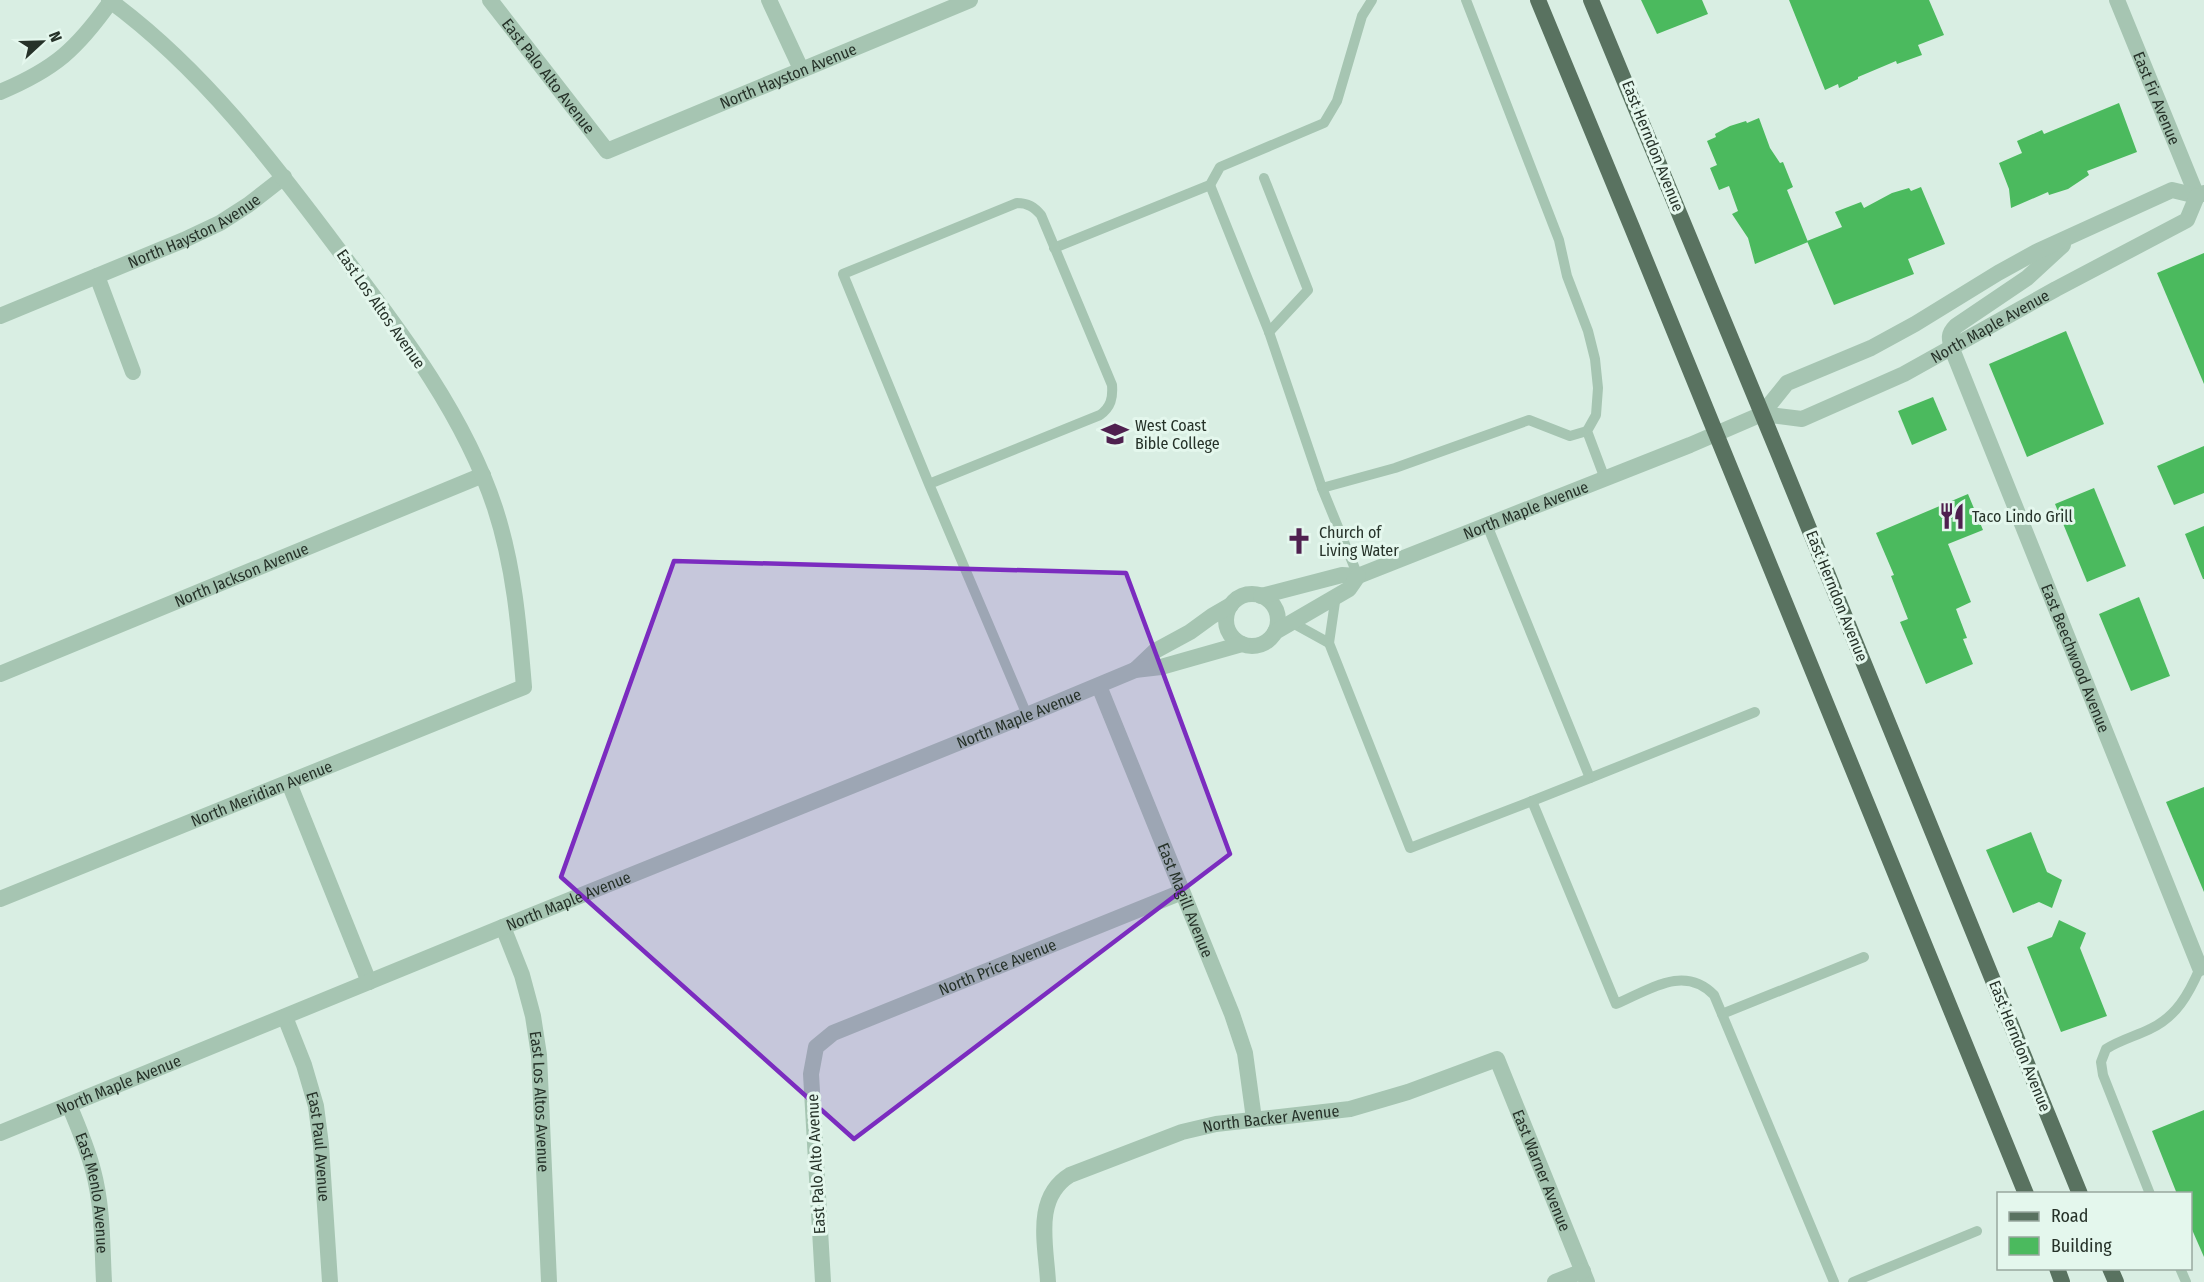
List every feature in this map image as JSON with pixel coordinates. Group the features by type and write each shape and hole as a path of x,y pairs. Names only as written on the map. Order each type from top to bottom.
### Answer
{"main road":[{"path":"1538,0 1718,433 2025,1192"},
{"name":"East Herndon Avenue","path":"1591,0 2079,1192"}],"street":[{"name":"East Palo Alto Avenue","path":"490,0 607,151"},
{"path":"769,0 785,30 801,69"},
{"name":"North Hayston Avenue","path":"607,151 970,0"},
{"name":"East Fir Avenue","path":"2117,0 2201,194"},
{"path":"0,92 51,67 70,52 93,27 110,1"},
{"name":"East Los Altos Avenue","path":"110,1 138,21 211,92 284,177 398,328 458,424 483,475 495,508 512,572 518,606 524,687"},
{"name":"North Hayston Avenue","path":"0,316 220,223 284,177"},
{"name":"North Maple Avenue","path":"1135,670 1155,651 1190,632 1245,595 1261,596 1342,575 1358,576 1718,433 1762,414 1787,384 1871,348 1998,273 2078,232 2172,190 2201,194 2187,220 2056,289 1904,374 1802,419 1762,414"},
{"path":"1952,349 1948,337 1950,331 2027,278 2078,232"},
{"path":"97,276 133,372"},
{"name":"East Beechwood Avenue","path":"1952,349 2202,967"},
{"name":"North Jackson Avenue","path":"0,674 483,475"},
{"name":"North Maple Avenue","path":"0,1133 1135,670 1161,667 1242,644 1250,646 1264,643 1275,632 1349,589 1358,576"},
{"path":"1261,596 1274,607 1278,624 1275,632"},
{"path":"1231,605 1227,612 1227,627 1235,640 1242,644"},
{"name":"East Magill Avenue","path":"1099,686 1239,1035 1246,1061 1254,1119"},
{"name":"North Meridian Avenue","path":"0,899 524,687"},
{"path":"289,783 369,982"},
{"name":"North Price Avenue","path":"816,1047 833,1033 1182,892"},
{"name":"East Los Altos Avenue","path":"503,927 522,975 533,1016 539,1055 549,1282"},
{"name":"East Paul Avenue","path":"285,1017 304,1065 315,1106 321,1145 330,1282"},
{"name":"East Palo Alto Avenue","path":"816,1047 811,1074 823,1282"},
{"name":"North Backer Avenue","path":"1048,1282 1044,1216 1046,1203 1059,1181 1070,1174 1182,1132 1216,1124 1350,1109 1408,1092 1497,1059"},
{"name":"East Warner Avenue","path":"1497,1059 1585,1277"},
{"name":"East Menlo Avenue","path":"69,1105 86,1146 94,1173 100,1210 104,1282"},
{"path":"1555,1282 1585,1277"}],"lane":[{"path":"1054,248 1210,185 1220,166 1324,123 1337,101 1362,16 1372,0"},
{"path":"1323,488 1395,468 1529,420 1570,436 1587,431 1596,415 1598,388 1595,359 1588,331 1567,276 1559,240 1466,0"},
{"path":"1264,178 1308,290 1269,332"},
{"path":"1210,185 1269,332 1323,488 1358,576"},
{"path":"929,484 1100,415 1108,409 1112,396 1112,385 1041,215 1035,207 1025,203 1017,203 843,274 929,484 1027,716"},
{"path":"1587,431 1605,478"},
{"path":"1487,525 1590,778"},
{"path":"1336,595 1329,643 1410,849 1755,712"},
{"path":"1291,622 1329,643"},
{"path":"1532,801 1616,1004 1674,980 1690,980 1705,986 1714,995 1834,1282"},
{"path":"1722,1014 1864,957"},
{"path":"2149,1192 2103,1076 2101,1062 2106,1049 2152,1029 2176,1009 2189,993 2202,967"},
{"path":"1853,1282 1977,1231"}],"highlighted area":[{"path":"674,561 1126,573 1230,854 854,1139 561,877"}],"building":[{"path":"1641,0 1702,0 1708,14 1657,34"},
{"path":"1789,0 1929,0 1944,35 1918,45 1922,55 1897,64 1896,61 1858,77 1839,88 1838,84 1825,90"},
{"path":"2119,103 2137,152 2087,171 2089,175 2068,189 2049,195 2048,192 2011,208 2009,189 1999,163 2022,153 2017,141 2042,130 2044,134"},
{"path":"1759,118 1770,148 1780,163 1783,162 1793,187 1787,190 1808,242 1755,264 1748,238 1732,214 1738,211 1729,186 1719,190 1710,168 1717,165 1707,141 1730,126"},
{"path":"1921,187 1945,244 1908,259 1914,274 1834,305 1807,241 1842,227 1835,212 1861,202 1864,208 1892,193 1909,188 1911,191"},
{"path":"2204,253 2204,384 2157,273"},
{"path":"2066,331 2104,424 2027,457 1989,364"},
{"path":"1933,397 1947,430 1912,445 1898,411"},
{"path":"2204,446 2204,493 2174,505 2157,466"},
{"path":"2094,488 2126,566 2087,582 2055,504"},
{"path":"1968,494 1983,530 1948,544 1971,602 1956,609 1967,638 1963,639 1973,664 1926,684 1900,622 1908,619 1891,576 1894,575 1876,533"},
{"path":"2204,526 2204,579 2203,579 2185,534"},
{"path":"2139,597 2170,676 2131,691 2099,614"},
{"path":"2204,787 2204,892 2166,802"},
{"path":"2031,832 2047,872 2062,880 2052,908 2039,902 2013,913 1986,850"},
{"path":"2059,920 2086,933 2080,948 2107,1016 2061,1032 2027,947 2052,937"},
{"path":"2204,1110 2204,1257 2192,1230 2192,1192 2176,1192 2152,1131"}],"place":[{"name":"West Coast Bible College","path":"1115,434"},
{"name":"Taco Lindo Grill","path":"1952,516"},
{"name":"Church of Living Water","path":"1299,541"}]}
